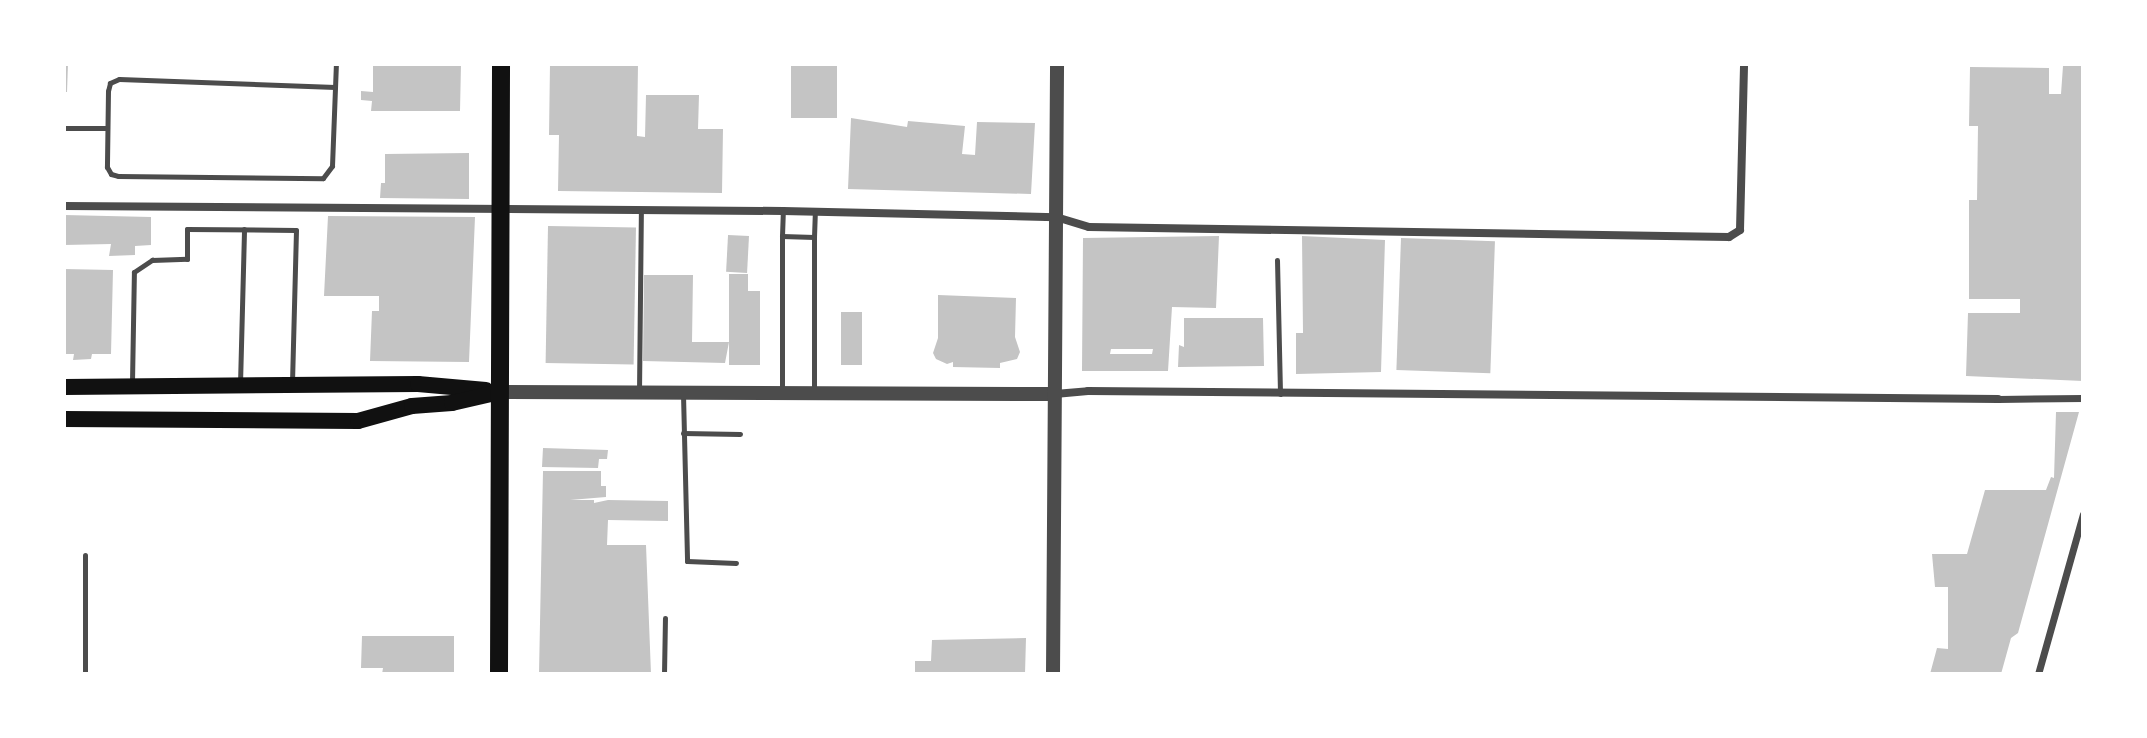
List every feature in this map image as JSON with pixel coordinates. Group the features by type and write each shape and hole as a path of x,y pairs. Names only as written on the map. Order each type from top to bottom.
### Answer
{"highway":[{"path":"499,674 501,64"}],"main road":[{"path":"64,387 418,384 500,392"},
{"path":"64,419 358,421 412,406 452,403 500,392"}],"street":[{"path":"1053,674 1057,64"},
{"path":"64,206 783,211 1056,217 1089,227 1729,237 1740,230 1744,64"},
{"path":"500,392 814,395 1055,394 1088,391 1280,395 2083,398"},
{"path":"2038,674 2083,514"}],"lane":[{"path":"335,87 119,79 110,83 107,167 111,174 118,176 323,178 332,166 336,64"},
{"path":"64,128 107,128"},
{"path":"639,393 641,209"},
{"path":"782,395 783,211"},
{"path":"814,395 815,212"},
{"path":"132,387 134,272 152,260 187,259 187,229 296,230 292,387"},
{"path":"240,387 244,229"},
{"path":"782,236 814,237"},
{"path":"1277,260 1280,395"},
{"path":"683,393 687,561 736,563"},
{"path":"683,433 740,434"},
{"path":"85,555 85,674"},
{"path":"664,674 665,618"}],"building":[{"path":"64,64 68,64 67,92 64,92"},
{"path":"373,64 461,64 460,111 371,111 372,101 361,100 361,91 373,92"},
{"path":"550,64 638,64 637,136 645,137 646,95 699,95 698,129 723,129 722,193 558,191 559,135 549,135"},
{"path":"791,64 837,64 837,118 791,118"},
{"path":"2083,65 2083,381 1966,376 1968,313 2020,313 2020,299 1969,299 1969,200 1977,200 1978,126 1969,126 1970,67 2049,68 2049,94 2061,94 2063,66"},
{"path":"851,118 907,127 908,121 965,126 962,154 975,155 977,122 1035,123 1031,194 848,189"},
{"path":"469,153 469,199 380,198 381,183 385,183 385,154"},
{"path":"64,215 151,217 151,245 135,246 135,255 109,256 111,244 64,245"},
{"path":"328,216 475,217 469,362 370,361 372,311 379,311 379,296 324,296"},
{"path":"548,226 636,228 634,365 546,363"},
{"path":"728,235 749,236 747,273 726,272"},
{"path":"1219,236 1216,308 1172,307 1168,371 1082,371 1083,238","holes":["1111,349 1153,349 1152,354 1110,354"]},
{"path":"1302,236 1385,240 1381,372 1296,374 1296,333 1303,333"},
{"path":"1401,238 1495,241 1490,373 1396,370"},
{"path":"64,269 113,270 111,354 92,354 91,359 73,360 74,354 64,354"},
{"path":"729,274 748,274 748,291 760,291 760,365 729,365"},
{"path":"644,275 693,275 692,342 729,342 725,363 643,361"},
{"path":"938,295 1016,298 1015,337 1020,352 1017,359 1000,363 1000,368 953,367 953,362 947,364 936,359 933,353 938,338"},
{"path":"841,312 862,312 862,365 841,365"},
{"path":"1184,318 1263,318 1264,366 1178,367 1179,345 1184,347"},
{"path":"2056,412 2079,412 2018,633 2011,638 2001,674 1930,674 1937,648 1948,649 1948,587 1935,587 1932,554 1967,554 1985,490 2046,490 2051,477 2054,478"},
{"path":"543,448 608,450 607,459 599,459 598,468 542,467"},
{"path":"543,471 601,471 601,486 606,486 606,497 570,500 594,500 594,503 608,500 668,501 668,521 608,520 607,545 646,545 651,674 539,674"},
{"path":"362,636 454,636 454,674 382,674 383,668 361,668"},
{"path":"1026,638 1025,674 915,674 915,661 931,661 932,640"}]}
